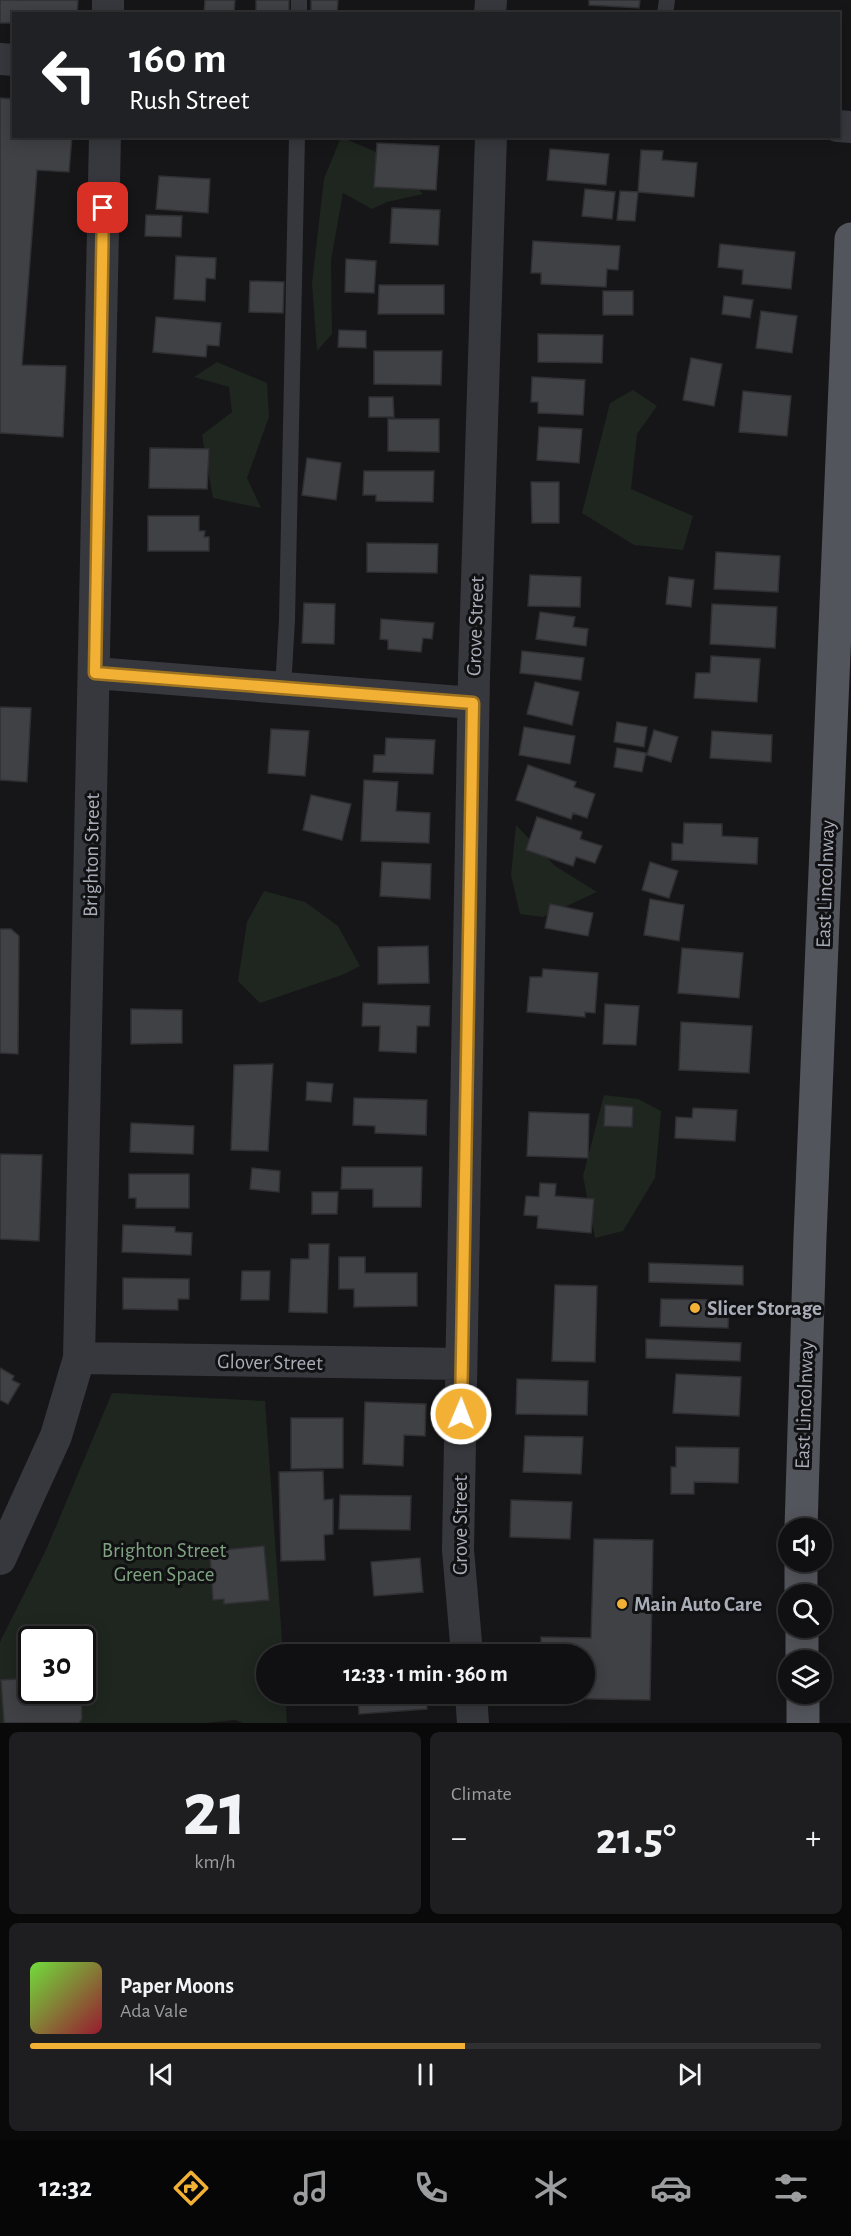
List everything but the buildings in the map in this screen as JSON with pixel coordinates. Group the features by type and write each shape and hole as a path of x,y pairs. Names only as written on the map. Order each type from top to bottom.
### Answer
{"main road":[{"name":"East Lincolnway","path":"801,1518 810,1237 843,650 851,239"},
{"path":"803,1704 803,1723"}],"street":[{"name":"Brighton Street","path":"0,1559 56,1436 79,1358 105,138"},
{"name":"Grove Street","path":"466,1644 458,1550 461,1364 473,703 491,138"},
{"path":"95,673 473,703"},
{"name":"Glover Street","path":"79,1358 461,1364"},
{"path":"472,1704 473,1723"}],"lane":[{"path":"283,688 287,620 297,138"}],"green space":[{"path":"341,138 343,138 392,159 423,194 387,202 372,209 343,193 331,260 332,334 317,351 312,283 324,179"},
{"path":"217,362 267,383 269,417 247,478 261,508 213,498 202,435 232,412 229,387 194,377"},
{"path":"633,390 657,406 637,434 631,489 693,516 683,550 634,545 582,513 610,403"},
{"path":"516,825 555,866 597,892 543,917 520,914 511,875"},
{"path":"264,891 305,902 338,926 360,966 342,975 260,1003 238,981 247,922"},
{"path":"604,1095 638,1099 661,1111 655,1178 623,1231 595,1238 583,1176"},
{"name":"Brighton Street Green Space","path":"112,1393 265,1401 282,1644 256,1644 256,1704 286,1704 287,1723 243,1723 235,1720 206,1723 0,1723 0,1642 46,1550"}],"place":[{"name":"Slicer Storage","path":"695,1308"},
{"name":"Main Auto Care","path":"622,1604"}],"route":[{"path":"103,208 95,673 473,703 461,1414"}]}
